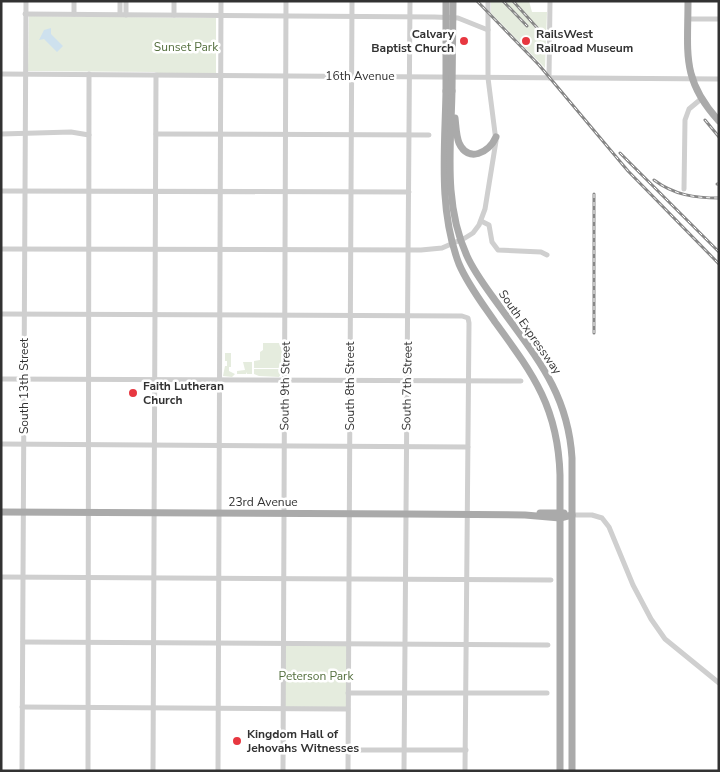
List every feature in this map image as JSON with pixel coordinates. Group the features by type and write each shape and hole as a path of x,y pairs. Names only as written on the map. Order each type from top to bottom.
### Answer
{"main road":[{"name":"South Expressway","path":"446,1 451,192 454,215 461,241 476,272 541,364 559,397 571,445 572,771"},
{"name":"South Expressway","path":"453,1 444,197 447,223 460,264 471,288 527,366 545,398 558,442 560,489 560,771"},
{"path":"688,1 688,59 691,79 701,99 719,121"},
{"path":"449,91 458,138 462,147 472,154 482,153 490,148 496,137"},
{"path":"560,489 556,504 543,515 554,522 560,537"},
{"name":"23rd Avenue","path":"1,512 572,515"}],"street":[{"name":"South 13th Street","path":"22,771 26,1"},
{"path":"74,1 74,14"},
{"path":"120,1 123,14"},
{"path":"123,14 126,1"},
{"path":"174,1 174,15"},
{"path":"218,771 221,1"},
{"name":"South 9th Street","path":"283,771 286,1"},
{"name":"South 8th Street","path":"348,771 352,1"},
{"name":"South 7th Street","path":"404,771 410,1"},
{"path":"1,249 430,250 461,241 473,233 481,221 494,158 496,137 488,78 488,1"},
{"path":"550,1 550,78"},
{"path":"26,14 458,18 488,30"},
{"path":"688,19 719,19"},
{"name":"16th Avenue","path":"1,74 719,79"},
{"path":"88,771 89,74"},
{"path":"153,771 156,75"},
{"path":"684,189 686,120 689,109 701,99"},
{"path":"1,134 71,132 89,135"},
{"path":"156,134 429,136"},
{"path":"1,191 409,192"},
{"path":"481,221 487,223 490,227 492,242 498,250 541,252 547,255"},
{"path":"1,314 408,315 462,316 468,318 465,771"},
{"path":"1,379 521,381"},
{"path":"1,444 468,447"},
{"name":"23rd Avenue","path":"572,515 592,514 602,518 609,527 634,584 661,632 666,639 719,683"},
{"path":"1,577 551,580"},
{"path":"23,642 548,646"},
{"path":"348,693 547,693"},
{"path":"22,707 348,709"},
{"path":"348,750 466,750"}],"green space":[{"path":"491,1 529,1 532,12 547,12 545,68 491,13"},
{"name":"Sunset Park","path":"29,16 216,18 216,75 160,75 156,72 28,71"},
{"path":"263,343 279,343 282,350 282,368 254,368 254,361 260,360"},
{"path":"225,353 231,353 231,367 229,367 229,371 235,374 232,377 223,376 225,366 227,366"},
{"path":"243,362 252,362 252,374 247,374 246,372 246,374 237,374 237,371 245,370"},
{"path":"254,369 282,369 279,377 259,376 254,374"},
{"name":"Peterson Park","path":"284,644 349,644 348,709 283,709"}],"water":[{"path":"51,28 51,34 63,46 57,52 44,39 39,40 44,30"}],"railway":[{"path":"477,1 539,65 628,171 719,264"},
{"path":"503,1 527,26"},
{"path":"513,1 540,31"},
{"path":"705,120 719,137"},
{"path":"620,153 719,252"},
{"path":"654,180 669,189 685,195 719,198"},
{"path":"594,194 594,333"}],"place":[{"name":"Calvary Baptist Church","path":"464,41"},
{"name":"RailsWest Railroad Museum","path":"526,41"},
{"name":"Faith Lutheran Church","path":"133,393"},
{"name":"Kingdom Hall of Jehovahs Witnesses","path":"237,741"}]}
